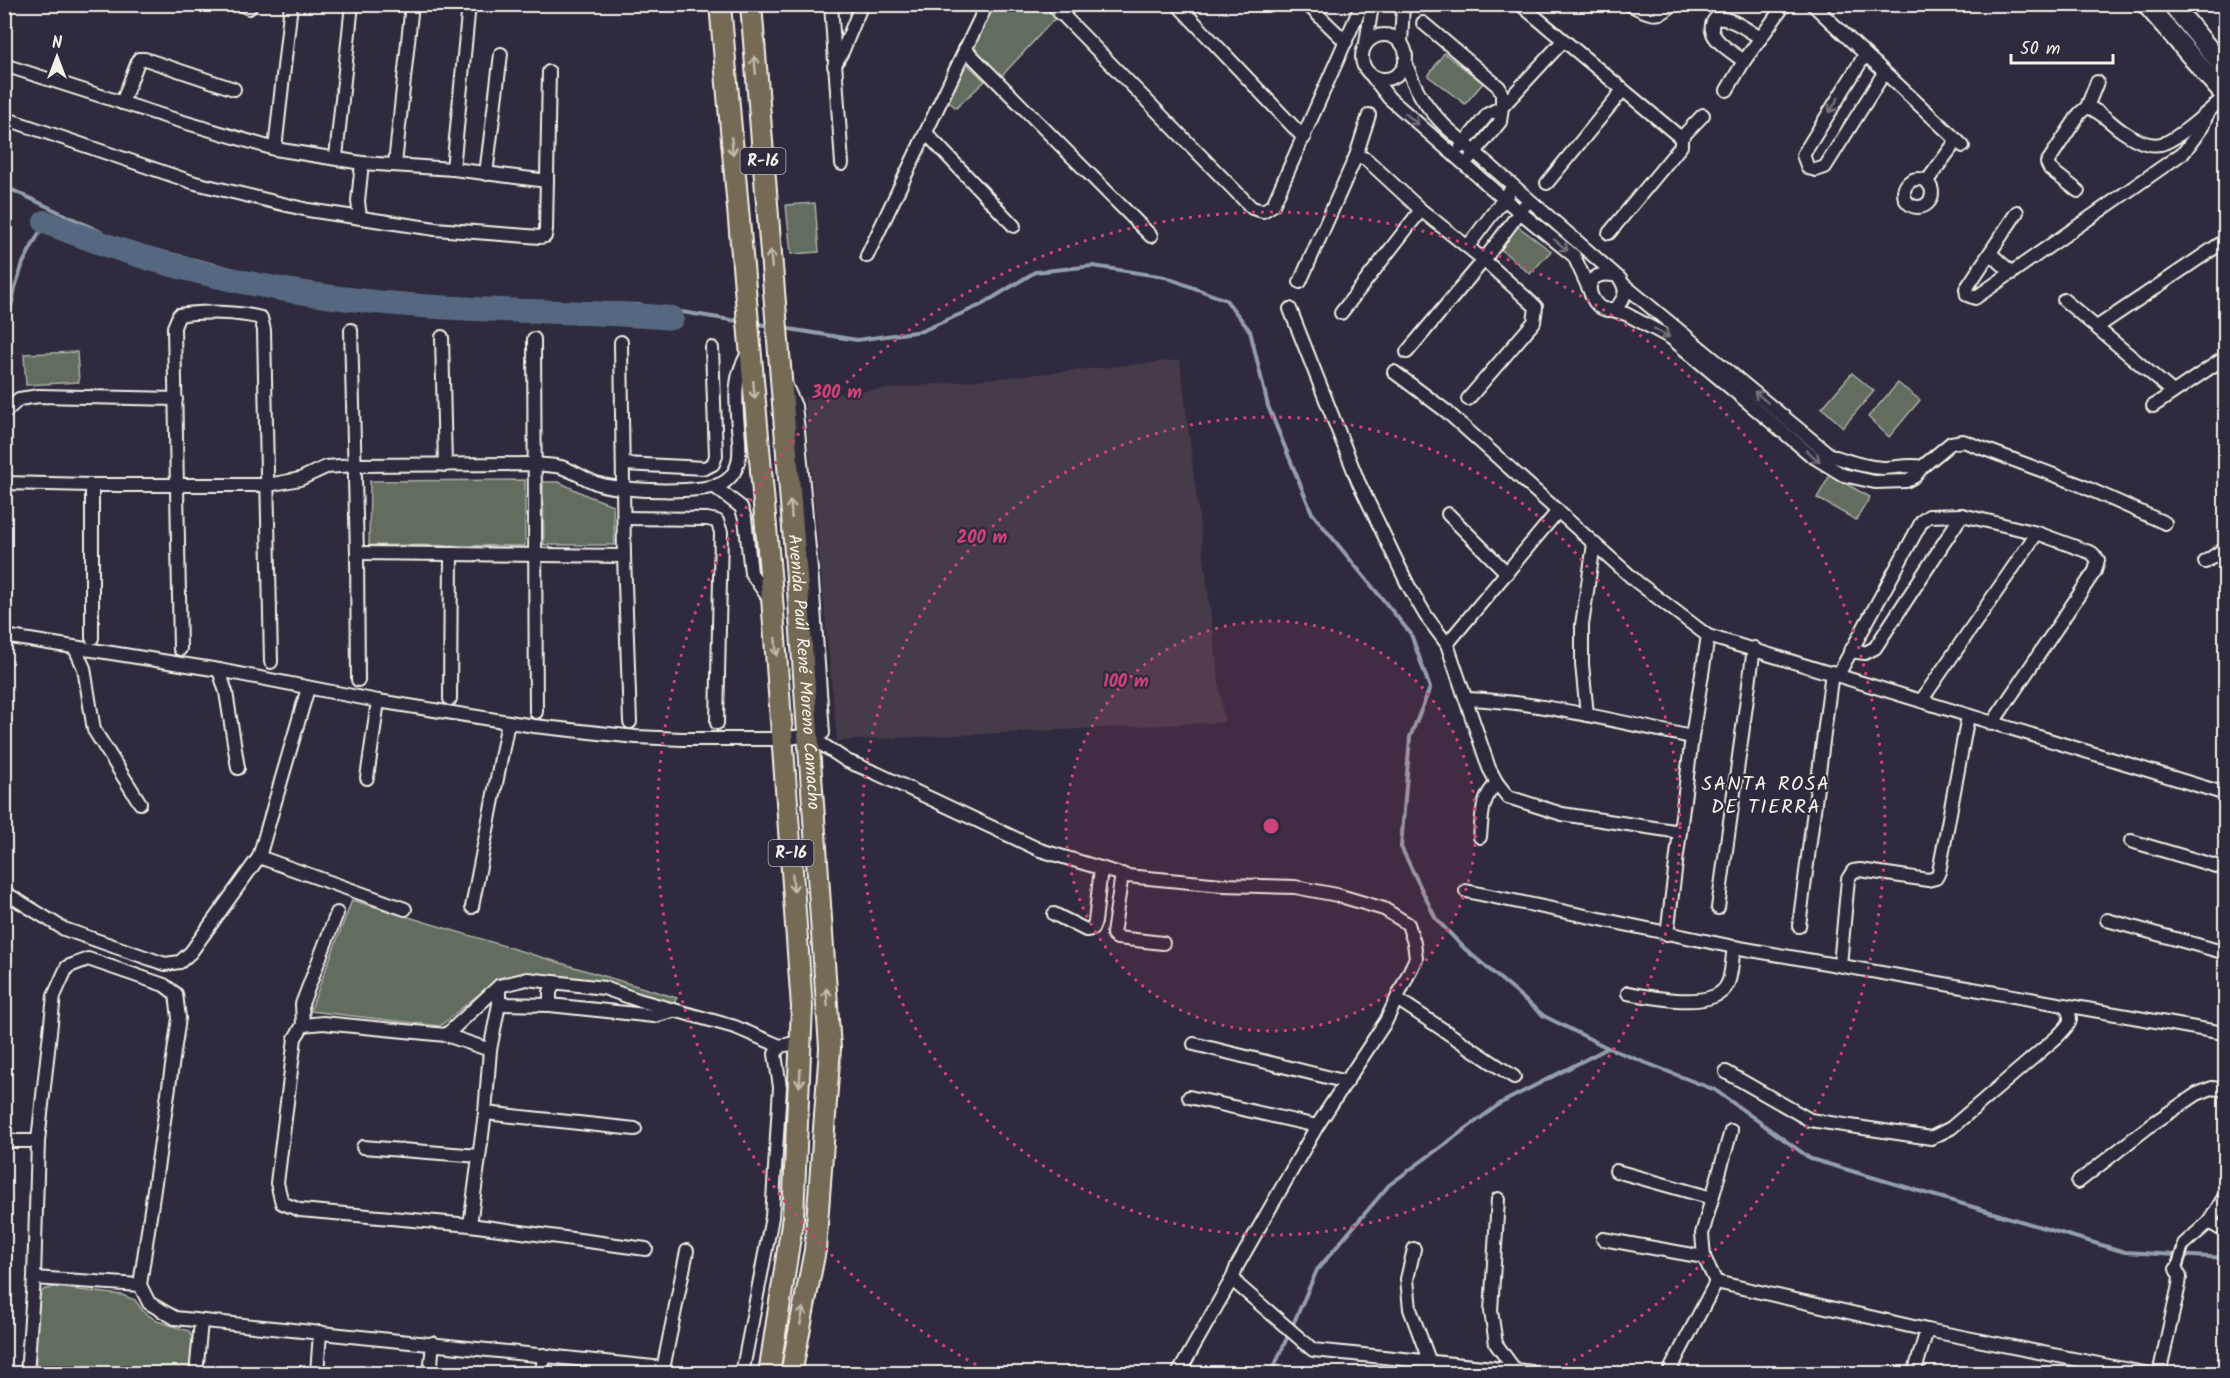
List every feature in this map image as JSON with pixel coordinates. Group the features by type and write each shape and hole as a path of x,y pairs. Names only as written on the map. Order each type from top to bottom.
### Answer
{"main road":[{"name":"Avenida Paúl René Moreno Camacho","path":"720,4 773,604 802,1007 793,1217 769,1374"},
{"path":"2146,4 2225,97"},
{"path":"2172,4 2226,70"},
{"name":"Avenida Paúl René Moreno Camacho","path":"755,9 830,1048 815,1250 791,1374"}],"street":[{"path":"275,149 291,4"},
{"path":"336,158 352,4"},
{"path":"395,165 412,4"},
{"path":"453,169 469,4"},
{"path":"831,4 842,164"},
{"path":"834,66 862,4"},
{"path":"867,256 987,4"},
{"path":"1072,4 1056,9 1252,208 1263,211 1273,205 1362,4"},
{"path":"1177,4 1304,138"},
{"path":"1307,4 1346,42"},
{"path":"1375,4 1371,12 1362,55 1364,67 1389,98 1504,199 1574,256 1584,274 1594,304 1626,314 1671,338 1812,456 1843,475 1875,482 1906,481 1915,476 1922,467 1951,443 1963,441 2078,484 2165,523"},
{"path":"1372,76 1384,80 1396,76 1405,66 1406,54 1401,43 1403,4"},
{"path":"1520,4 1681,138"},
{"path":"1629,4 1646,13 1659,14 1669,9 1672,4"},
{"path":"1727,90 1785,4"},
{"path":"1812,4 1960,143 1927,181"},
{"path":"1744,62 1719,42 1711,31 1711,24 1715,19 1721,18 1761,38"},
{"path":"1423,23 1499,87 1502,94 1500,122 1465,165"},
{"path":"1366,43 1377,36 1390,36 1401,43"},
{"path":"1454,155 1488,114 1502,107 1563,41"},
{"path":"965,49 1150,236"},
{"path":"486,174 501,54"},
{"path":"1865,55 1803,155 1808,168 1816,170 1825,166 1884,73"},
{"path":"122,103 139,59 145,59 234,89"},
{"path":"1405,61 1413,84 1427,108 1624,285 1830,455 1861,466 1884,468 1910,465 1922,467"},
{"path":"4,64 122,103 275,149 362,163 453,169 547,181"},
{"path":"4,118 195,183 308,210 435,229 540,237 545,236 549,72"},
{"path":"2078,191 2050,169 2047,163 2080,113 2087,107 2097,82"},
{"path":"1547,183 1623,90"},
{"path":"2087,107 2095,109 2135,139 2148,144 2162,144 2208,112 2225,97"},
{"path":"2017,212 1966,289 1966,295 1975,298 2184,152 2202,127 2208,112"},
{"path":"1300,282 1356,156 1369,115"},
{"path":"1609,233 1681,146 1681,138 1703,115"},
{"path":"926,133 1014,226"},
{"path":"1356,156 1366,159 1421,210 1468,246 1536,307 1534,322 1468,399"},
{"path":"360,218 358,201 362,163"},
{"path":"1468,246 1513,186"},
{"path":"1407,352 1484,260 1529,201"},
{"path":"1341,313 1421,210"},
{"path":"2097,327 2226,240"},
{"path":"1990,253 2012,273"},
{"path":"1589,289 1598,276 1613,274"},
{"path":"1609,309 1616,307 1622,301 1625,294 1624,285"},
{"path":"2064,300 2173,392"},
{"path":"1290,309 1358,481 1408,585 1426,616 1447,644 1489,768 1497,783 1508,796 1562,814 1680,832"},
{"path":"180,649 174,327 179,315 190,313 251,315 261,318 264,330 271,662"},
{"path":"351,330 358,680"},
{"path":"442,337 445,465"},
{"path":"534,339 536,712"},
{"path":"621,342 624,556 630,722"},
{"path":"624,464 705,468 713,464 716,456 712,348"},
{"path":"4,483 268,485 300,479 326,467 533,464 560,467 598,484 624,489 655,491 715,487 725,482 735,471 740,458 736,389 740,368 750,351"},
{"path":"2153,406 2226,357"},
{"path":"1394,372 1446,411 1636,582 1707,636 1754,648 1992,724 2226,794"},
{"path":"4,413 19,399 39,396 177,399"},
{"path":"1843,475 1848,461"},
{"path":"1884,468 1886,482"},
{"path":"92,485 92,638"},
{"path":"715,487 741,507 745,518 751,573 773,604"},
{"path":"1447,644 1558,511"},
{"path":"1448,514 1507,573"},
{"path":"1850,651 1865,653 1875,648 1962,515"},
{"path":"1799,926 1835,674 1922,521 1929,516 1962,515 2037,534 2092,553 2098,560 2096,571 1992,724"},
{"path":"624,518 717,521 721,532 717,723"},
{"path":"1921,701 2037,534"},
{"path":"1587,715 1582,664 1582,625 1594,544"},
{"path":"2205,562 2226,548"},
{"path":"357,553 624,556"},
{"path":"450,699 451,554"},
{"path":"4,636 219,670 378,701 508,723 636,737 782,739 808,735 847,761 1040,850 1122,874 1221,885 1295,887 1337,895 1384,909 1408,924 1416,958 1386,1021 1317,1126 1236,1266 1233,1277 1178,1374"},
{"path":"1667,934 1707,636"},
{"path":"75,648 84,668 94,729 140,803"},
{"path":"1718,908 1754,648"},
{"path":"219,670 238,768"},
{"path":"4,892 64,929 165,964 180,962 191,952 259,856 308,688"},
{"path":"1467,699 1497,700 1587,715 1692,737"},
{"path":"367,778 378,701"},
{"path":"1840,965 1848,879 1853,872 1860,870 1928,880 1936,878 1968,716"},
{"path":"472,907 508,723"},
{"path":"1480,837 1484,800 1489,790 1497,783"},
{"path":"2131,841 2226,869"},
{"path":"259,856 405,909"},
{"path":"1092,929 1095,922 1101,868"},
{"path":"1113,934 1122,874"},
{"path":"1466,891 1734,947 2226,1031"},
{"path":"337,913 302,1004 303,1025 295,1038 277,1183 282,1203 300,1210 470,1226 646,1250"},
{"path":"1054,914 1086,930 1092,929 1113,934 1117,938 1163,944"},
{"path":"2107,920 2226,953"},
{"path":"1628,993 1672,1000 1701,1000 1718,994 1727,985 1734,947"},
{"path":"27,1374 34,1278 38,1141 54,996 67,967 88,959 164,985 176,994 179,1018 140,1285 149,1303 175,1318 544,1355 663,1371 687,1251"},
{"path":"446,1035 499,986 527,980 604,988 735,1027 780,1046 801,1042"},
{"path":"550,1005 550,992 555,982"},
{"path":"470,1226 490,1050 499,1004 499,986"},
{"path":"1397,999 1514,1077"},
{"path":"499,1004 550,1005 654,1016 675,1011"},
{"path":"1726,1072 1810,1120 1931,1138 1951,1128 2057,1037 2070,1024 2071,1015 2065,1005"},
{"path":"303,1025 323,1023 446,1035 490,1050"},
{"path":"1194,1044 1347,1082"},
{"path":"742,1374 772,1217 780,1087 775,1054 780,1046"},
{"path":"2078,1182 2152,1124 2197,1094 2212,1088 2226,1090"},
{"path":"1189,1097 1317,1126"},
{"path":"484,1113 635,1129"},
{"path":"1716,1282 1704,1257 1702,1234 1731,1131"},
{"path":"4,1141 38,1141"},
{"path":"363,1147 479,1156"},
{"path":"1616,1171 1712,1198"},
{"path":"2159,1374 2180,1277 2176,1269 2184,1244 2209,1222 2226,1194"},
{"path":"1498,1199 1491,1311 1496,1344 1515,1370"},
{"path":"772,1217 817,1220"},
{"path":"2209,1222 2226,1232"},
{"path":"1603,1239 1704,1257"},
{"path":"1414,1249 1407,1279 1410,1309 1430,1360"},
{"path":"1233,1277 1238,1286 1313,1350 1554,1374"},
{"path":"34,1278 140,1285"},
{"path":"1716,1282 1927,1330 2150,1374"},
{"path":"1668,1374 1716,1282"},
{"path":"196,1374 201,1322"},
{"path":"1914,1374 1927,1330"},
{"path":"317,1374 320,1332"},
{"path":"430,1374 433,1343"},
{"path":"542,1374 544,1355"}],"shaded area":[{"path":"1180,360 1224,722 837,741 804,397"}],"green space":[{"path":"986,5 1046,5 1057,16 999,79 967,46"},
{"path":"1444,53 1483,83 1465,104 1428,76"},
{"path":"965,62 985,81 956,108 947,100"},
{"path":"815,203 819,252 791,254 786,205"},
{"path":"1516,225 1551,251 1530,274 1497,246"},
{"path":"77,352 79,382 26,385 24,354"},
{"path":"1852,373 1874,391 1843,427 1822,408"},
{"path":"1898,383 1920,400 1889,437 1868,417"},
{"path":"1830,475 1870,497 1856,520 1817,498"},
{"path":"525,480 525,546 369,545 370,481"},
{"path":"543,482 559,482 613,505 615,545 544,545"},
{"path":"352,900 677,998 673,1004 591,980 530,973 499,978 440,1026 310,1011"},
{"path":"54,1287 122,1295 135,1300 143,1311 157,1321 189,1331 194,1343 190,1373 35,1374 37,1301 43,1290"}],"waterway":[{"path":"4,186 122,242 292,284 423,299 639,305 743,322"},
{"path":"4,341 15,288 23,263 45,222"},
{"path":"45,222 136,255 182,268 325,296 421,306 672,318"},
{"path":"783,328 857,340 922,331 981,305 1035,272 1093,266 1165,277 1226,300 1250,331 1268,406 1312,513 1411,634 1430,688 1410,737 1401,847 1436,919 1465,949 1544,1016 1608,1048 1715,1090 1811,1159 2125,1252 2226,1258"},
{"path":"753,323 770,326"},
{"path":"1271,1374 1317,1270 1389,1185 1501,1103 1608,1048"}],"district":[{"name":"SANTA ROSA DE TIERRA","path":"1766,796"}]}
